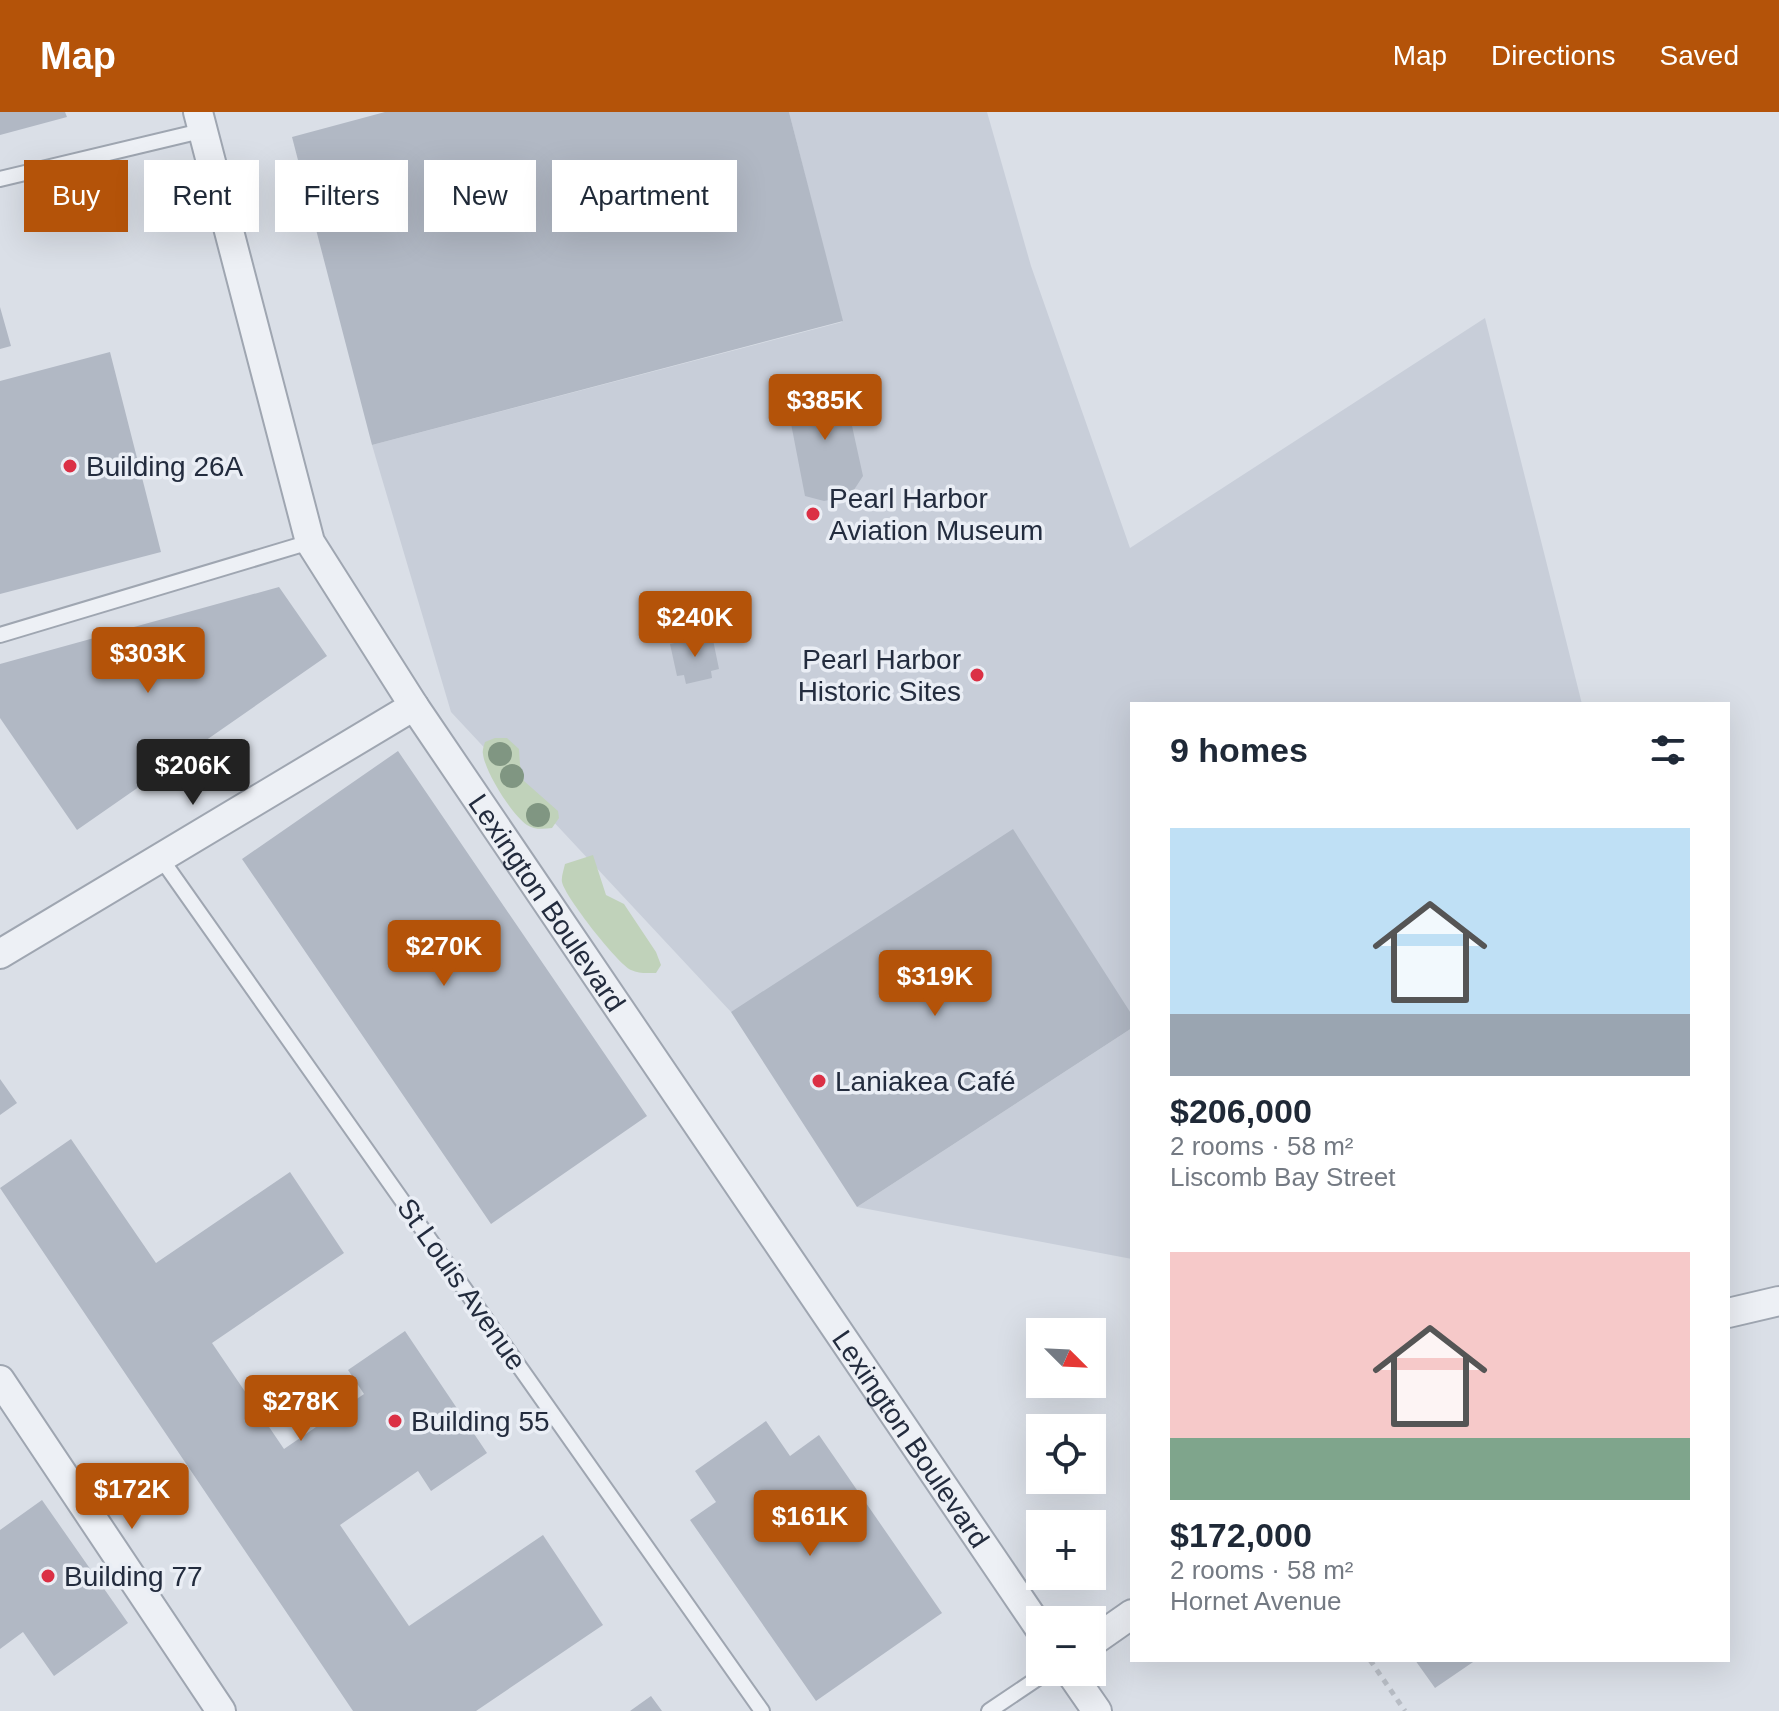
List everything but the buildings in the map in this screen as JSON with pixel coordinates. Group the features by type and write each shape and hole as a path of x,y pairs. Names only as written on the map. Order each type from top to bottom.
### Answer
{"street":[{"name":"Lexington Boulevard","path":"200,121 310,542 414,706 1026,1608"},
{"path":"0,954 414,706"},
{"path":"1730,1313 1779,1301"},
{"path":"0,1380 221,1711"},
{"path":"1106,1632 1130,1615"},
{"path":"1080,1686 1097,1711"}],"lane":[{"path":"0,179 200,121"},
{"path":"0,635 310,542"},
{"name":"St Louis Avenue","path":"160,857 762,1711"},
{"path":"989,1711 1026,1686"}],"path":[{"path":"1371,1662 1405,1711"}],"shaded area":[{"path":"789,112 987,112 1031,266 1130,548 1485,318 1581,702 1130,702 1130,1015 731,1012 451,712 372,445 842,322"},
{"path":"1130,1029 1130,1259 857,1207"}],"green space":[{"path":"507,738 519,749 524,781 558,811 559,818 552,828 527,825 500,792 483,753 485,742"},
{"path":"593,855 606,895 624,904 656,952 661,965 656,973 637,972 624,965 565,890 562,880 565,864"}],"place":[{"name":"Building 26A","path":"70,466"},
{"name":"Pearl Harbor Aviation Museum","path":"813,514"},
{"name":"Pearl Harbor Historic Sites","path":"977,675"},
{"name":"Laniakea Café","path":"819,1081"},
{"name":"Building 55","path":"395,1421"},
{"name":"Building 77","path":"48,1576"}]}
